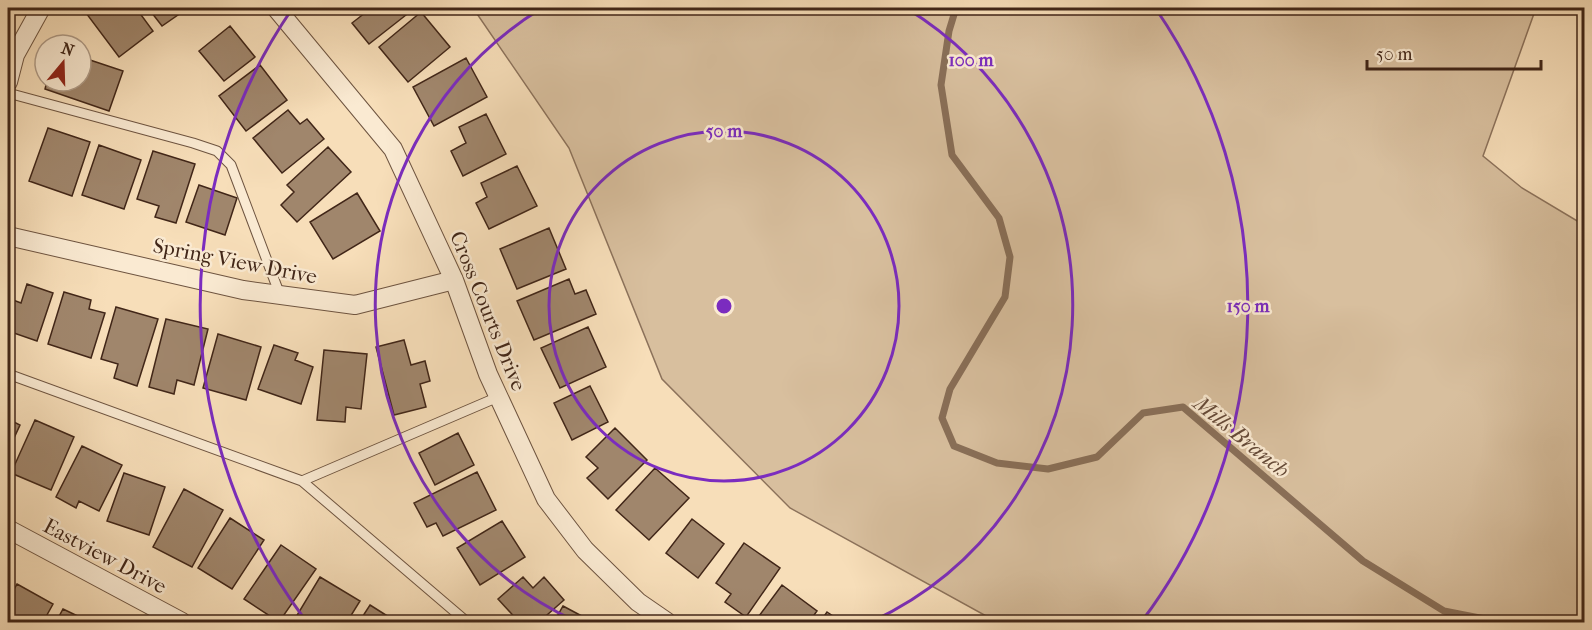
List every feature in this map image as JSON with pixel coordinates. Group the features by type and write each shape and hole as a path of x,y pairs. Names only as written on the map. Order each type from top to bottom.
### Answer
{"street":[{"path":"8,82 15,56 41,8"},
{"name":"Cross Courts Drive","path":"276,8 393,148 454,280 498,397 546,499 585,550 638,602 667,622"},
{"name":"Spring View Drive","path":"8,236 243,290 355,305 454,280"},
{"name":"Eastview Drive","path":"8,529 182,622"}],"lane":[{"path":"8,93 116,121 217,151 231,165 280,295"},
{"path":"8,374 302,481 466,622"},
{"path":"302,481 498,397"}],"shaded area":[{"path":"473,8 1536,8 1483,156 1522,188 1584,225 1584,622 997,622 790,508 662,379 569,148"}],"building":[{"path":"93,8 136,8 153,31 119,57 86,13"},
{"path":"148,8 188,8 162,26"},
{"path":"368,8 400,8 406,15 369,44 352,23 370,9"},
{"path":"421,12 450,47 408,82 379,47"},
{"path":"230,26 255,57 224,81 199,51"},
{"path":"466,58 487,97 434,126 413,87"},
{"path":"93,61 123,71 109,111 57,93 93,93"},
{"path":"260,65 287,100 246,131 219,96"},
{"path":"288,110 300,124 307,119 324,139 282,173 253,138"},
{"path":"486,114 506,154 463,176 451,151 466,143 459,127"},
{"path":"48,128 90,142 72,196 29,181"},
{"path":"99,145 141,160 124,209 82,195"},
{"path":"328,147 351,172 297,222 281,205 294,192 287,185"},
{"path":"153,151 195,164 176,223 155,217 159,206 137,199"},
{"path":"517,166 537,206 489,229 476,203 487,197 481,183"},
{"path":"199,185 237,198 225,235 186,222"},
{"path":"357,193 380,231 333,259 310,222"},
{"path":"549,228 566,269 517,289 500,249"},
{"path":"569,279 575,294 586,290 596,314 534,340 517,301"},
{"path":"27,284 53,293 37,341 8,331 8,298 21,303"},
{"path":"64,292 91,300 89,309 105,313 91,358 48,344"},
{"path":"116,307 158,319 137,386 114,378 118,364 101,359"},
{"path":"166,319 208,329 194,385 177,380 174,394 149,387"},
{"path":"588,327 606,367 560,388 541,348"},
{"path":"218,334 261,347 246,400 203,388"},
{"path":"404,340 411,365 425,361 430,381 420,384 426,407 394,415 376,347"},
{"path":"274,345 298,353 295,360 313,367 301,404 258,389"},
{"path":"324,350 367,354 361,409 346,407 345,422 317,420"},
{"path":"590,386 608,422 572,440 554,403"},
{"path":"8,419 20,425 8,451"},
{"path":"35,420 74,437 51,490 11,473"},
{"path":"615,428 647,460 608,499 587,478 598,468 586,457"},
{"path":"458,433 474,465 435,485 419,453"},
{"path":"82,446 122,465 99,511 79,501 76,508 56,497"},
{"path":"655,468 689,498 649,540 616,510"},
{"path":"477,472 496,510 443,536 436,523 427,527 414,503"},
{"path":"124,473 165,487 149,535 107,521"},
{"path":"184,489 223,510 192,567 153,547"},
{"path":"230,518 264,540 232,589 198,568"},
{"path":"692,519 724,544 698,578 666,553"},
{"path":"502,521 525,557 480,585 457,548"},
{"path":"744,543 780,568 746,617 725,602 731,594 716,583"},
{"path":"281,545 316,569 279,622 244,599"},
{"path":"320,577 360,601 347,622 293,622"},
{"path":"523,577 533,588 544,577 564,600 539,622 519,622 498,599"},
{"path":"17,584 53,604 43,622 8,622 8,601"},
{"path":"782,585 817,611 809,622 759,622 756,620"},
{"path":"370,605 397,622 359,622"},
{"path":"563,606 593,622 554,622"},
{"path":"63,609 86,620 84,622 56,622"},
{"path":"827,612 842,622 820,622"}],"waterway":[{"name":"Mills Branch","path":"956,8 949,31 941,85 952,155 999,218 1010,257 1005,297 950,389 942,418 954,446 997,463 1048,469 1097,457 1143,413 1183,407 1363,561 1444,611 1500,622"}]}
